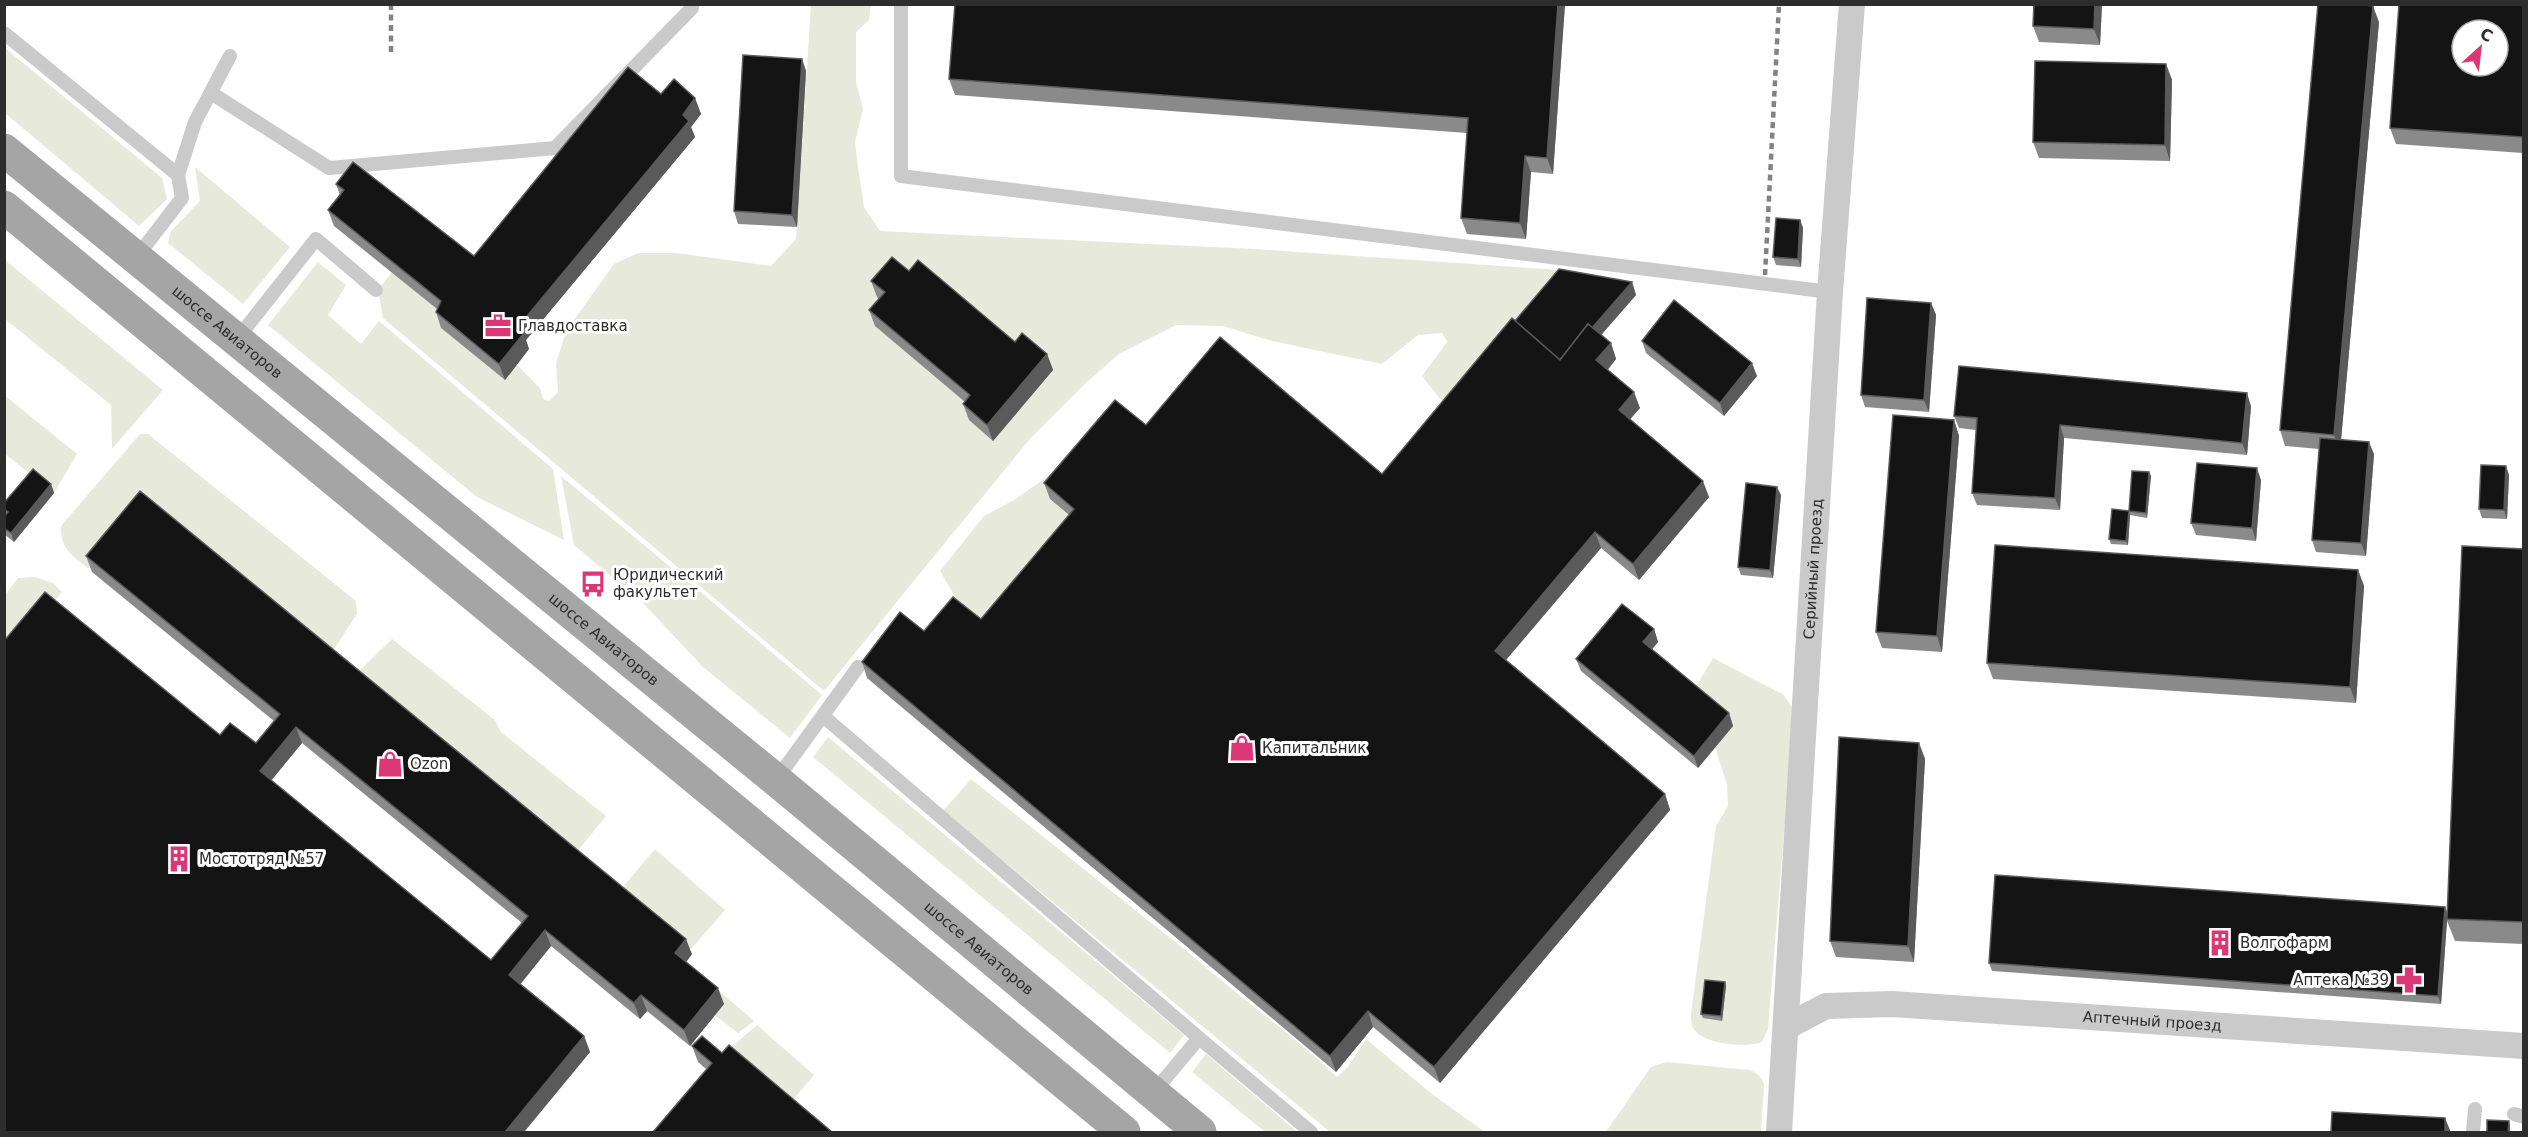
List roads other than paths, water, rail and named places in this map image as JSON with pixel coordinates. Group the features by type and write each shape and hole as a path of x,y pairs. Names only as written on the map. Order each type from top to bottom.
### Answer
{"main road":[{"name":"шоссе Авиаторов","path":"4,150 776,780 1200,1132"},
{"path":"4,207 1124,1132"}],"street":[{"name":"Серийный проезд","path":"1779,1132 1830,292 1852,4"},
{"name":"Аптечный проезд","path":"1786,1027 1826,1006 1892,1004 2523,1046"}],"lane":[{"path":"211,93 329,168 555,148 692,8 692,4"},
{"path":"901,4 901,176 1830,292"},
{"path":"4,33 178,175"},
{"path":"136,258 182,198 178,175 195,122 230,56"},
{"path":"237,339 316,239 376,290"},
{"path":"776,780 858,667"},
{"path":"823,716 1311,1132"},
{"path":"1153,1093 1199,1038"},
{"path":"2474,1132 2475,1109"}],"railway":[{"path":"391,4 391,52"},
{"path":"1765,275 1779,4"}],"place":[{"name":"Главдоставка","path":"498,326"},
{"name":"Юридический факультет","path":"593,584"},
{"name":"Капитальник","path":"1242,748"},
{"name":"Ozon","path":"390,764"},
{"name":"Мостотряд №57","path":"179,859"},
{"name":"Волгофарм","path":"2220,943"},
{"name":"Аптека №39","path":"2409,980"}]}
